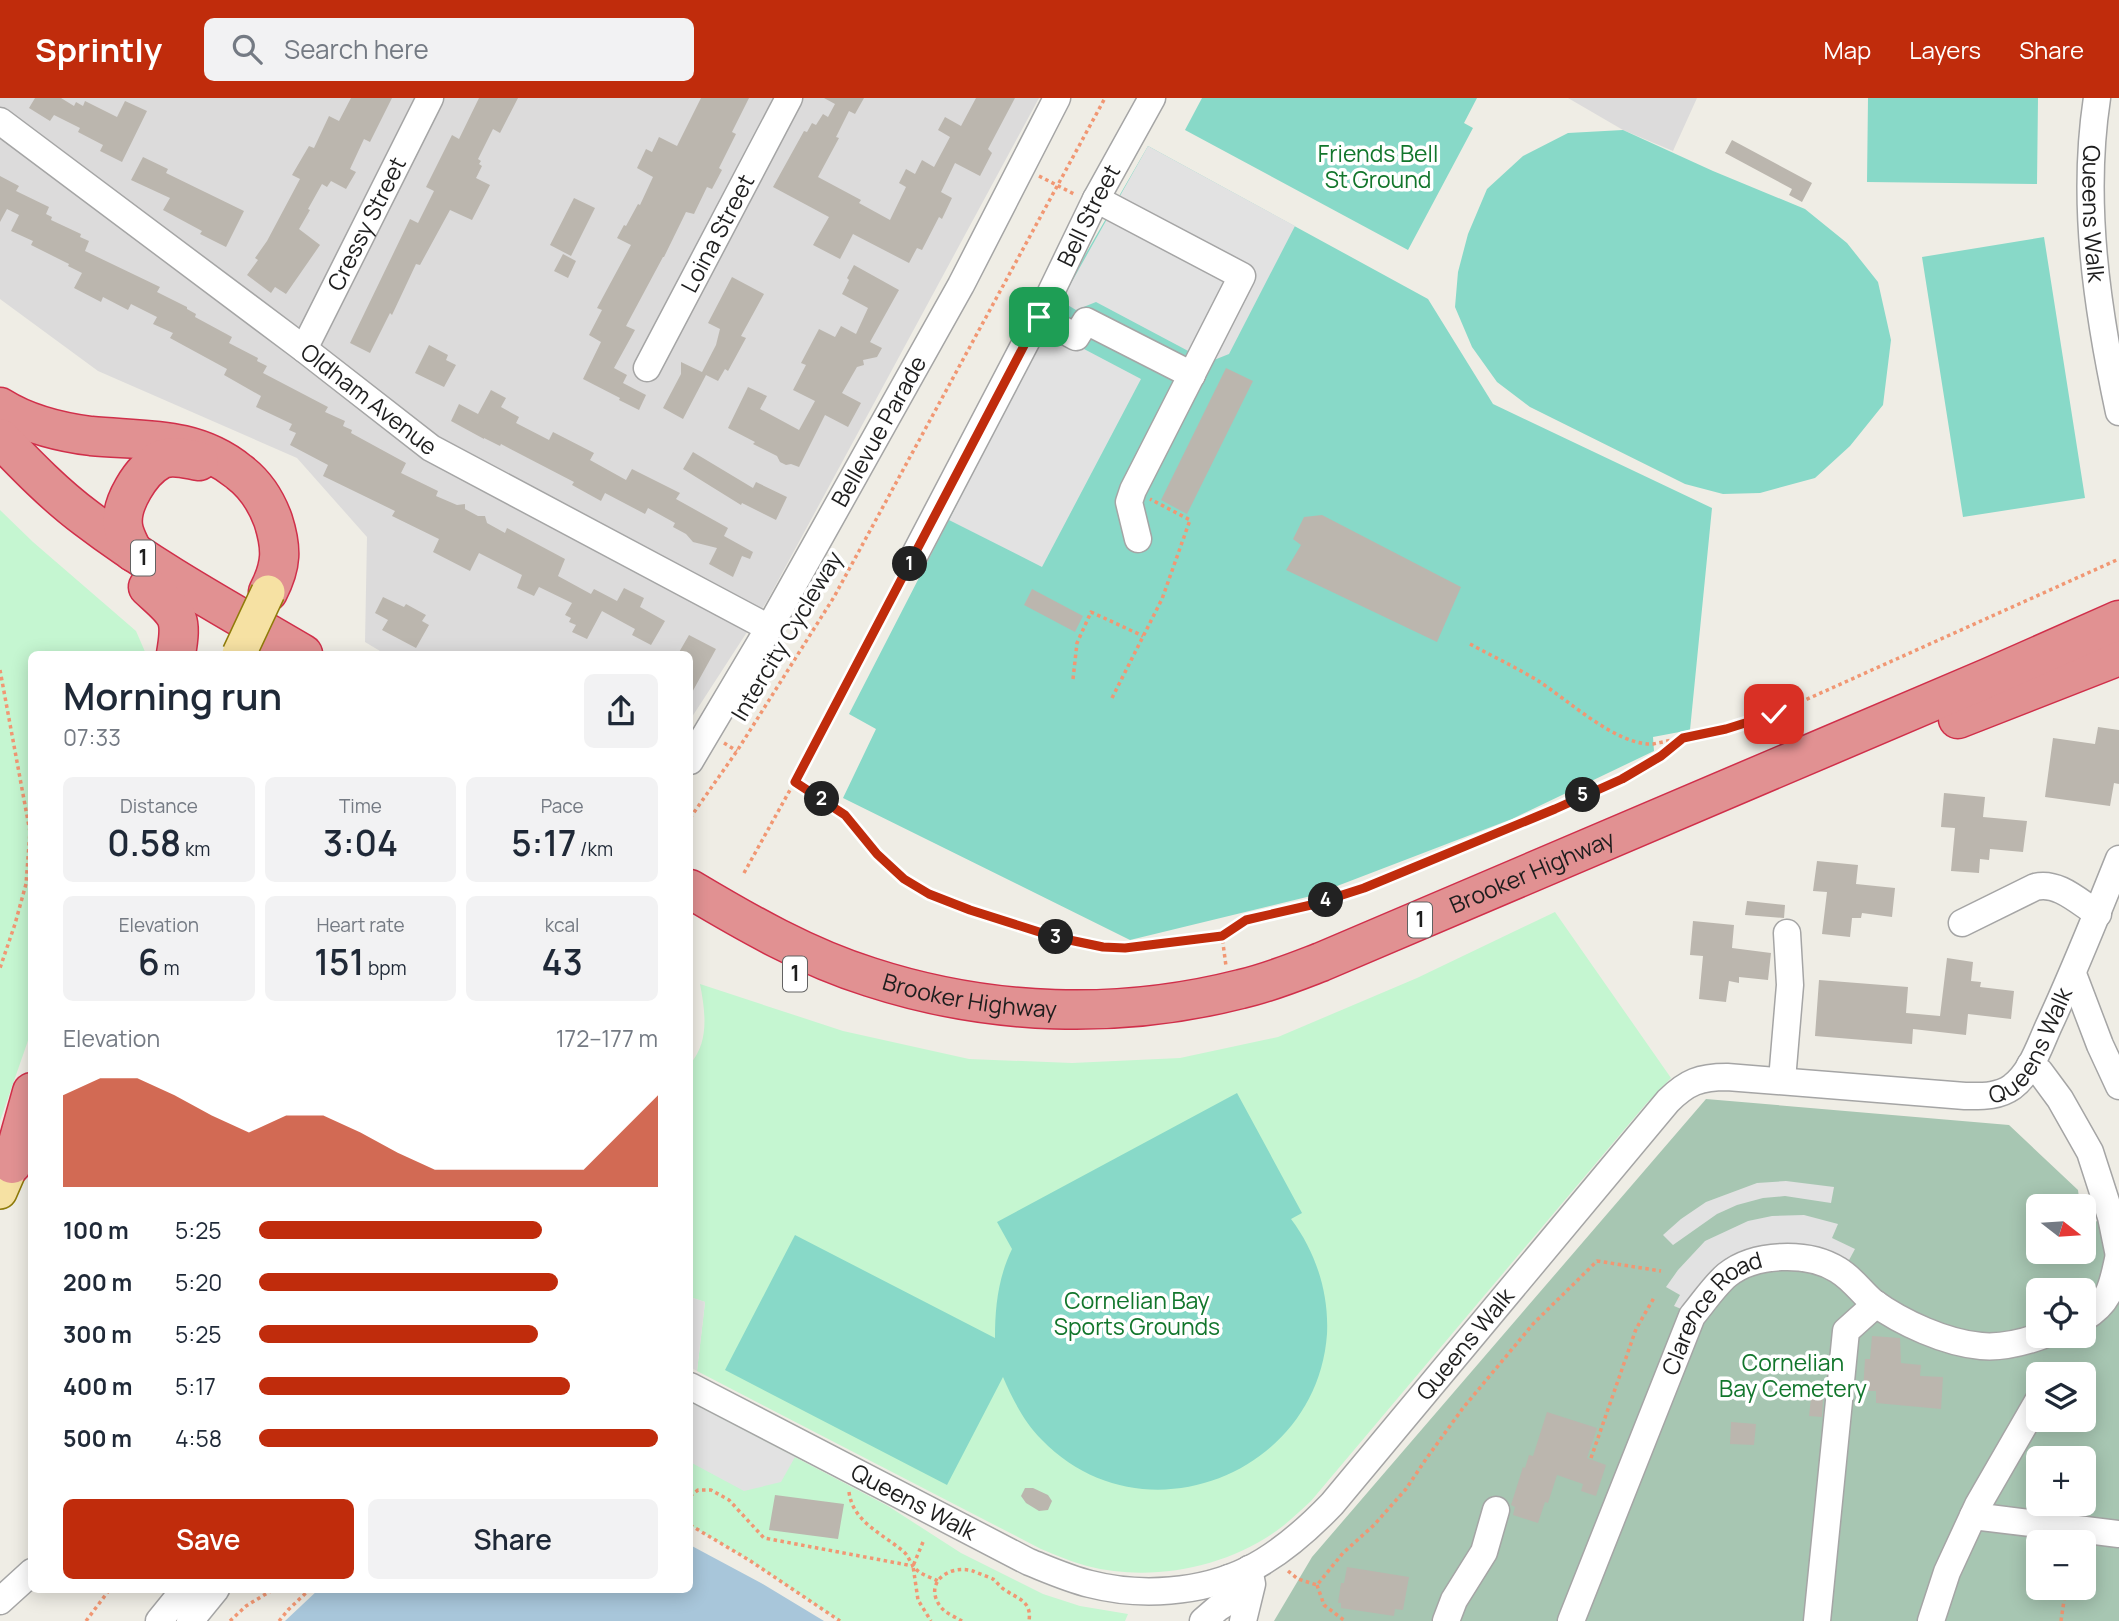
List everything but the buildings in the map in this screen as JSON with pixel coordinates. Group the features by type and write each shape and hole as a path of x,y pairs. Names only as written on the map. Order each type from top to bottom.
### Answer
{"highway":[{"path":"0,407 14,416 48,428 90,436 179,444 201,448 224,459 248,479 263,498 271,515 280,559 268,592"},
{"name":"1","path":"0,438 38,477 84,517 133,552 298,651"},
{"path":"133,552 122,524 135,485 146,471 162,459 179,457 199,461 214,467 228,478 254,510 265,540 269,572 268,592"},
{"name":"1","path":"0,472 16,489 106,562 254,651"},
{"path":"148,587 179,619 180,635 177,651"},
{"name":"Brooker Highway","path":"693,900 867,977 928,994 996,1006 1064,1010 1138,1006 1242,989 1334,957 2119,620"},
{"name":"Brooker Highway","path":"693,901 784,970 858,998 908,1013 979,1027 1058,1033 1116,1033 1180,1026 1247,1012 1350,978 1831,771 2119,656"},
{"path":"15,1165 28,1108"}],"main road":[{"path":"240,651 268,592"},
{"path":"15,1165 28,1131"}],"street":[{"name":"Cressy Street","path":"304,349 430,98"},
{"name":"Loina Street","path":"647,368 789,98"},
{"name":"Bellevue Parade","path":"693,756 769,628 961,285 1057,98"},
{"name":"Bell Street","path":"913,558 1039,317 1088,198 1152,98"},
{"name":"Queens Walk","path":"2097,98 2091,136 2090,206 2106,346 2119,412"},
{"name":"Oldham Avenue","path":"0,121 304,349 431,448 769,628"},
{"path":"1088,198 1242,276 1133,490 1129,502 1138,540"},
{"path":"1039,317 1076,337 1087,321 1192,375"},
{"name":"Queens Walk","path":"693,1388 1029,1562 1065,1577 1117,1589 1172,1590 1200,1586 1249,1568 1295,1540 1332,1504 1679,1090 1688,1083 1712,1077 1782,1080 1987,1096 2010,1088 2020,1080 2030,1065 2073,974 2119,859"},
{"path":"1962,923 2035,887 2045,885 2053,886 2098,914"},
{"path":"1782,1080 1790,985 1787,933"},
{"path":"2073,974 2119,1086"},
{"path":"2030,1065 2040,1072 2060,1098 2091,1152 2111,1217 2119,1256 2109,1294 2096,1310"},
{"name":"Clarence Road","path":"1571,1621 1692,1316 1727,1275 1748,1263 1775,1256 1806,1259 1836,1268 1855,1282 1876,1304 1918,1328 1972,1345 2015,1344 2026,1341"},
{"path":"1817,1621 1846,1331 1876,1304"},
{"path":"1931,1621 1947,1572 1973,1516 2026,1422"},
{"path":"1446,1621 1454,1600 1483,1552 1496,1510"},
{"path":"1973,1516 2119,1534"},
{"path":"1203,1621 1231,1600 1249,1568"},
{"path":"1243,1621 1252,1584 1249,1568"},
{"path":"0,1601 28,1576"},
{"path":"159,1621 182,1593"},
{"path":"190,1621 213,1593"}],"path":[{"name":"Intercity Cycleway","path":"693,814 737,751 834,597 1105,98"},
{"path":"1022,166 1088,198"},
{"path":"1112,698 1162,599 1190,520 1133,490"},
{"path":"744,873 913,558"},
{"path":"1470,644 1535,679 1622,738 1642,745 1726,729 1774,714 2119,559"},
{"path":"1073,679 1077,643 1091,611 1143,636"},
{"path":"0,670 28,821"},
{"path":"795,782 845,815 877,854 904,879 929,894 1055,937 1103,947 1125,948 1222,936 1246,920 1311,905 1364,888 1622,779 1661,756 1683,738"},
{"path":"0,968 15,924 28,867"},
{"path":"1222,936 1227,969"},
{"path":"1317,1584 1343,1553 1374,1525 1406,1489 1463,1408 1533,1324 1597,1261 1661,1271"},
{"path":"1591,1458 1636,1329 1655,1296"},
{"path":"851,1469 849,1495 854,1508 862,1520 907,1555 913,1566 918,1600 932,1621"},
{"path":"693,1494 698,1490 710,1490 729,1500 764,1538 913,1566 938,1581"},
{"path":"693,1527 749,1560 840,1621"},
{"path":"913,1566 923,1542"},
{"path":"1249,1568 1317,1584"},
{"path":"962,1621 946,1612 938,1603 936,1593 938,1581 945,1573 961,1570 989,1578 1023,1599 1029,1611 1029,1621"},
{"path":"1317,1584 1324,1605 1345,1621"},
{"path":"86,1621 107,1593"},
{"path":"230,1621 246,1606 267,1593"},
{"path":"279,1621 306,1593"},
{"path":"2061,1621 2064,1600"}],"shaded area":[{"path":"0,98 1039,98 767,601 693,715 693,651 380,651 365,642 367,537 297,458 98,371 0,299"},
{"path":"1568,98 1697,98 1673,151 1623,130"},
{"path":"1148,146 1295,226 1229,354 1209,362 1096,302 1076,310 1061,301"},
{"path":"1046,329 1141,379 1042,567 949,520"},
{"path":"1786,1181 1834,1187 1831,1203 1785,1196 1763,1198 1717,1214 1673,1245 1663,1235 1706,1202 1757,1183"},
{"path":"1804,1215 1838,1224 1832,1238 1855,1249 1848,1262 1783,1245 1686,1311 1674,1306 1680,1295 1666,1287 1705,1241 1748,1221 1772,1216"},
{"path":"693,1298 705,1302 697,1371 693,1369"},
{"path":"693,1404 795,1457 781,1482 744,1491 693,1464"},
{"path":"693,1547 824,1621 285,1621 315,1593 693,1593"}],"green space":[{"name":"Friends Bell St Ground","path":"1202,98 1477,98 1464,123 1473,128 1408,250 1185,130"},
{"path":"1868,98 2038,98 2037,184 1867,182"},
{"path":"1623,130 1805,209 1847,243 1878,282 1891,340 1883,405 1850,446 1815,478 1760,493 1723,494 1685,484 1530,407 1497,382 1472,347 1455,307 1458,272 1468,234 1487,189 1523,156 1568,133"},
{"path":"1148,146 1428,299 1493,404 1712,508 1690,730 1653,737 1654,751 1512,819 1311,896 1130,940 843,798 876,729 849,714 1085,255"},
{"path":"2044,237 2085,498 1963,517 1922,257"},
{"path":"0,510 136,631 145,651 28,651 28,1041 0,1121"},
{"name":"Cornelian Bay Sports Grounds","path":"1555,912 1671,1078 1645,1105 1311,1501 1283,1526 1262,1540 1215,1561 1164,1572 1112,1571 1081,1564 1041,1549 697,1371 705,1302 693,1298 693,1060 701,1046 704,1026 700,984 843,1031 969,1059 1072,1063 1180,1058 1278,1037 1417,978"},
{"path":"1237,1093 1302,1213 1291,1219 1314,1259 1323,1288 1327,1319 1327,1334 1316,1383 1292,1425 1259,1457 1218,1478 1173,1489 1127,1487 1083,1471 1042,1440 1020,1410 1003,1377 947,1485 725,1370 795,1235 995,1338 998,1293 1012,1249 997,1222"},
{"name":"Cornelian Bay Cemetery","path":"1706,1099 2009,1125 2078,1190 2078,1194 2026,1194 2026,1264 2096,1264 2096,1221 2111,1217 2119,1209 2119,1621 1274,1621 1312,1557"},
{"path":"693,1404 888,1506 961,1553 1043,1594 1080,1606 1128,1614 1125,1621 840,1621 749,1560 693,1527"}],"route":[{"path":"1039,317 795,782 845,815 877,854 904,879 929,894 1055,937 1103,947 1125,948 1222,936 1246,920 1311,905 1364,888 1555,809 1622,779 1661,756 1683,738 1726,729 1774,714"}]}
